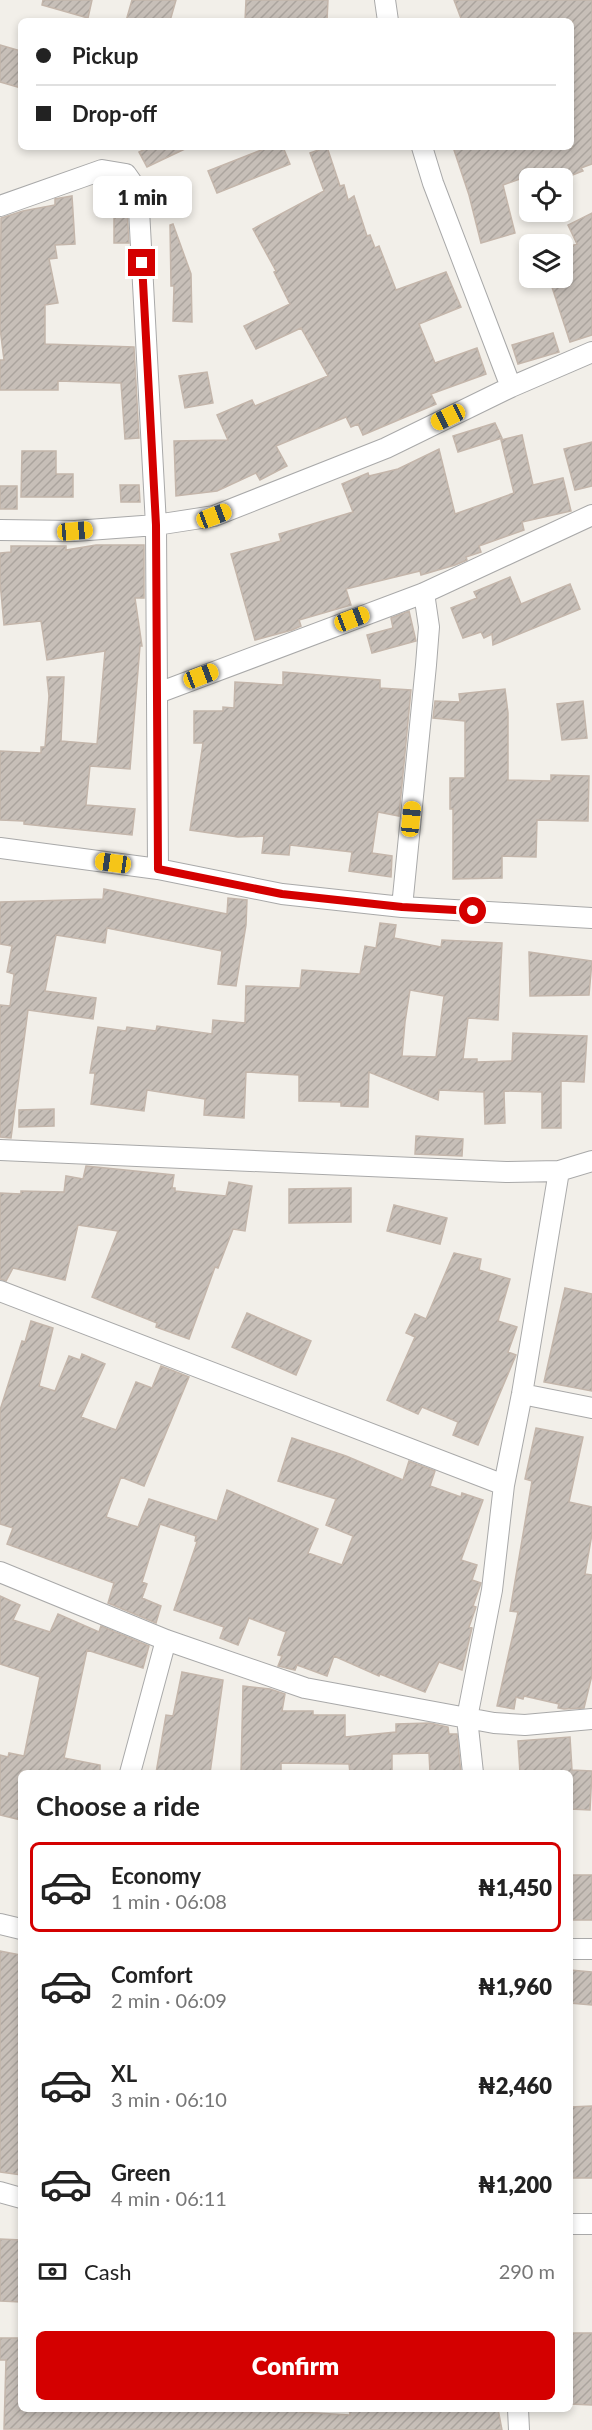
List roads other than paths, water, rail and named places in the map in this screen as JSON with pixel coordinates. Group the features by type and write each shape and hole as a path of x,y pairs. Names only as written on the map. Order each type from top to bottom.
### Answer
{"street":[{"path":"384,0 387,18"},
{"path":"423,150 433,183 511,387"},
{"path":"0,206 102,170 126,174 138,191 156,525 158,869"},
{"path":"0,530 75,531 156,525 214,516 386,448 511,387 592,352"},
{"path":"158,693 424,593 592,515"},
{"path":"402,907 429,627 424,593"},
{"path":"0,848 158,869 282,894 402,907 592,918"},
{"path":"0,1149 494,1172 559,1171 592,1161"},
{"path":"473,1770 467,1718 492,1590 504,1485 522,1394 559,1171"},
{"path":"0,1292 504,1485"},
{"path":"522,1394 592,1408"},
{"path":"0,1572 166,1640 304,1688 467,1718 525,1725 592,1719"},
{"path":"131,1770 166,1640"},
{"path":"0,1924 18,1928"},
{"path":"573,1949 592,1949"},
{"path":"0,2192 18,2197"},
{"path":"573,2224 592,2224"},
{"path":"518,2412 519,2430"}]}
